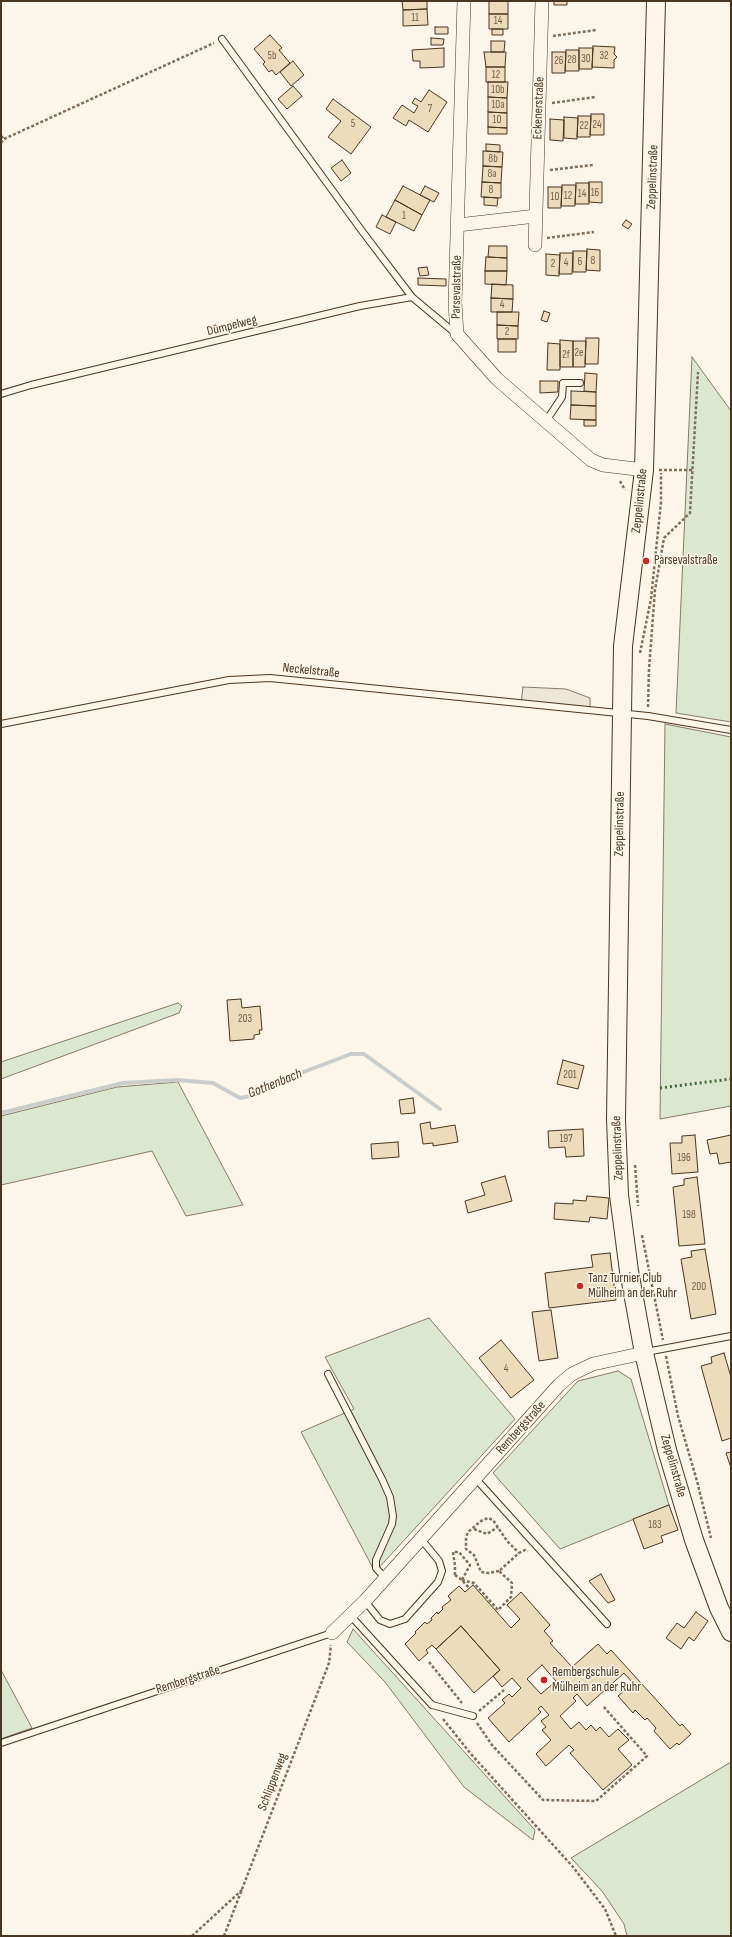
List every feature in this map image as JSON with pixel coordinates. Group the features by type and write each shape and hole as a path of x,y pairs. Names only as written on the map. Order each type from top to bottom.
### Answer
{"main road":[{"name":"Zeppelinstraße","path":"656,1 652,470 623,646 616,1119 620,1202 629,1271 644,1353 667,1450 694,1540 719,1608 731,1632"}],"street":[{"name":"Parsevalstraße","path":"464,1 455,303 457,334 497,379 591,460 603,465 652,470"},
{"name":"Eckenerstraße","path":"535,242 542,1"},
{"path":"458,224 536,216"},
{"name":"Rembergstraße","path":"332,1632 365,1601 559,1385 572,1374 593,1364 644,1353"}],"lane":[{"path":"222,39 362,232 412,297 457,334"},
{"name":"Dümpelweg","path":"1,394 31,385 360,306 412,297"},
{"path":"546,421 562,397 563,383 580,383"},
{"name":"Neckelstraße","path":"1,724 229,680 270,678 648,716 731,730"},
{"path":"644,1353 731,1336"},
{"path":"328,1374 390,1497 393,1516 392,1524 376,1560 376,1568 385,1578"},
{"path":"476,1478 607,1624"},
{"path":"365,1601 380,1620 390,1624 405,1619 438,1582 442,1572 438,1561 421,1539"},
{"path":"350,1615 432,1705 473,1716"},
{"name":"Rembergstraße","path":"1,1743 332,1632"}],"path":[{"path":"541,37 596,30"},
{"path":"1,143 4,139 222,39"},
{"path":"539,104 595,97"},
{"path":"1,136 4,139"},
{"path":"537,172 593,165"},
{"path":"535,242 594,232"},
{"path":"648,716 649,668 654,598 664,538 690,513 698,372"},
{"path":"652,470 661,463"},
{"path":"611,466 611,477 618,479 624,485 626,493"},
{"path":"652,470 693,470"},
{"path":"639,657 651,599 661,502 652,470"},
{"path":"635,1160 638,1208"},
{"path":"641,1231 678,1416 697,1481 712,1541"},
{"path":"519,1553 507,1541 493,1520 488,1518 481,1521 468,1532 466,1537 466,1549 474,1555 482,1572 489,1574 499,1571 519,1553 525,1550 533,1554 540,1548"},
{"path":"473,1529 487,1534 498,1527"},
{"path":"462,1580 470,1565 460,1552 453,1552 456,1566 455,1576 462,1580 474,1583 498,1610 511,1597 512,1583 499,1571"},
{"path":"462,1580 469,1588"},
{"name":"Schlippenweg","path":"224,1936 330,1663 332,1632"},
{"path":"429,1662 473,1716 492,1745 543,1800 596,1801 647,1756 603,1706"},
{"path":"473,1716 504,1690"},
{"path":"432,1705 471,1754 572,1867 606,1909 616,1936"},
{"path":"192,1936 242,1890"}],"green space":[{"path":"692,357 731,411 731,722 676,713"},
{"path":"665,724 731,737 731,1106 660,1119"},
{"path":"178,1003 182,1006 179,1013 1,1079 1,1062"},
{"path":"178,1082 243,1205 186,1216 152,1151 1,1185 1,1116 117,1087"},
{"path":"429,1318 515,1419 375,1572 301,1432 354,1409 325,1357"},
{"path":"618,1371 631,1379 669,1505 560,1549 493,1473 578,1381"},
{"path":"353,1629 535,1830 533,1840 464,1787 385,1682 347,1642"},
{"path":"1,1670 32,1728 1,1739"},
{"path":"731,1762 731,1936 627,1936 624,1924 602,1891 571,1858"}],"shaded area":[{"path":"523,687 566,689 590,698 590,710 521,704"}],"building":[{"path":"402,1 427,1 427,9 403,10"},
{"path":"489,1 508,1 508,14 489,14"},
{"path":"554,1 567,1 567,5 554,5"},
{"path":"427,9 428,25 403,26 403,10"},
{"path":"489,14 508,14 508,29 489,29"},
{"path":"435,27 448,27 448,34 435,34"},
{"path":"492,29 503,29 503,35 492,35"},
{"path":"270,35 282,48 279,50 290,63 276,75 272,70 269,72 263,64 265,62 254,49"},
{"path":"431,38 444,39 443,45 431,45"},
{"path":"491,41 505,41 504,52 491,52"},
{"path":"593,46 615,47 614,54 617,57 614,60 614,68 592,67"},
{"path":"444,48 444,67 420,68 420,61 413,61 412,50"},
{"path":"579,48 593,48 592,69 579,69"},
{"path":"566,50 579,50 579,71 565,71"},
{"path":"484,52 506,52 505,67 486,67"},
{"path":"552,52 566,52 565,73 552,73"},
{"path":"293,61 304,75 291,86 280,72"},
{"path":"486,67 505,67 505,82 486,82"},
{"path":"488,82 508,82 507,98 488,97"},
{"path":"293,86 302,96 287,109 278,99"},
{"path":"429,90 447,102 428,132 409,120 406,126 393,118 402,105 414,113 418,106 412,103 415,98 421,102"},
{"path":"488,97 507,98 507,113 488,112"},
{"path":"333,99 371,127 351,154 328,137 341,121 326,109"},
{"path":"488,112 507,113 507,128 488,127"},
{"path":"591,114 604,114 604,135 590,135"},
{"path":"578,116 591,116 590,137 577,137"},
{"path":"564,117 578,118 577,139 564,138"},
{"path":"550,119 564,120 563,141 550,140"},
{"path":"488,127 507,128 507,134 488,134"},
{"path":"486,144 500,145 500,152 486,151"},
{"path":"483,151 503,152 502,167 483,166"},
{"path":"342,160 351,173 341,181 331,168"},
{"path":"483,166 502,167 501,183 482,182"},
{"path":"482,182 501,183 501,198 481,197"},
{"path":"589,182 602,182 602,203 589,202"},
{"path":"576,183 589,183 589,204 575,204"},
{"path":"562,185 576,185 575,206 561,206"},
{"path":"403,186 430,200 422,215 395,200"},
{"path":"425,186 439,193 434,202 420,195"},
{"path":"548,187 562,187 561,208 548,208"},
{"path":"484,197 498,198 497,206 484,205"},
{"path":"395,200 422,215 414,231 386,217"},
{"path":"382,215 396,222 390,234 376,227"},
{"path":"626,220 632,224 628,229 622,225"},
{"path":"489,246 507,246 507,258 488,257"},
{"path":"587,249 600,250 600,271 586,270"},
{"path":"573,251 587,251 586,272 573,272"},
{"path":"560,253 573,253 572,274 559,274"},
{"path":"546,254 560,255 559,276 546,275"},
{"path":"486,257 507,258 507,271 485,271"},
{"path":"427,267 429,275 420,276 418,268"},
{"path":"485,271 507,271 506,285 485,284"},
{"path":"418,278 446,279 446,286 418,285"},
{"path":"492,284 513,285 513,299 491,298"},
{"path":"491,298 513,299 512,312 491,312"},
{"path":"544,311 550,313 547,322 541,320"},
{"path":"497,312 519,312 518,326 497,325"},
{"path":"497,325 518,326 518,339 497,339"},
{"path":"586,338 599,338 598,364 585,364"},
{"path":"498,339 516,339 516,352 498,352"},
{"path":"560,340 573,341 573,367 560,367"},
{"path":"573,341 586,341 585,367 573,367"},
{"path":"548,343 560,344 560,370 547,370"},
{"path":"585,373 597,374 596,392 584,391"},
{"path":"540,381 558,381 558,392 540,393"},
{"path":"571,391 596,392 596,406 571,405"},
{"path":"571,405 596,406 596,420 570,419"},
{"path":"584,420 596,420 596,426 584,426"},
{"path":"241,999 242,1008 260,1006 262,1030 259,1030 260,1034 254,1035 254,1039 230,1041 227,1000"},
{"path":"563,1060 584,1066 578,1089 557,1084"},
{"path":"413,1098 415,1113 401,1114 399,1100"},
{"path":"430,1122 431,1129 455,1125 458,1142 433,1146 433,1143 423,1144 420,1124"},
{"path":"583,1129 584,1156 566,1157 565,1147 549,1148 548,1131"},
{"path":"695,1135 698,1172 672,1174 670,1143 682,1143 682,1136"},
{"path":"731,1135 731,1162 719,1164 717,1153 710,1154 707,1140"},
{"path":"398,1142 399,1157 372,1159 371,1144"},
{"path":"505,1176 512,1201 468,1213 465,1201 485,1195 481,1183"},
{"path":"697,1177 705,1244 679,1246 673,1187 684,1185 684,1179"},
{"path":"587,1196 609,1198 607,1219 590,1217 589,1222 554,1219 555,1203 573,1204 573,1200 586,1201"},
{"path":"705,1249 716,1314 691,1319 681,1259 692,1257 691,1251"},
{"name":"Tanz Turnier Club Mülheim an der Ruhr","path":"610,1253 616,1300 549,1308 545,1273 593,1267 591,1255"},
{"path":"551,1310 558,1358 539,1361 532,1312"},
{"path":"501,1340 534,1380 511,1398 479,1358"},
{"path":"724,1353 731,1377 731,1438 722,1441 701,1366 712,1363 711,1357"},
{"path":"731,1452 731,1468 726,1453"},
{"path":"669,1505 678,1530 661,1536 663,1542 644,1549 633,1519"},
{"path":"601,1574 615,1600 608,1603 589,1581"},
{"path":"473,1585 511,1628 520,1619 507,1605 521,1592 550,1625 544,1631 553,1641 550,1643 572,1667 598,1644 607,1654 611,1650 680,1726 682,1724 691,1734 679,1745 677,1743 670,1749 654,1731 656,1728 647,1718 645,1720 635,1710 633,1713 618,1696 633,1683 624,1673 587,1706 577,1694 573,1698 576,1701 560,1716 571,1729 579,1722 586,1730 591,1725 596,1731 600,1727 609,1737 618,1729 629,1740 618,1749 632,1765 603,1790 570,1753 574,1750 569,1745 546,1766 536,1754 551,1740 542,1730 546,1727 541,1721 549,1715 541,1706 538,1709 541,1712 509,1742 488,1718 505,1703 502,1700 509,1694 512,1697 521,1688 512,1678 502,1687 493,1676 500,1670 461,1626 436,1649 432,1645 426,1650 428,1653 419,1661 405,1644 425,1622 427,1624 432,1620 431,1618 437,1612 438,1614 443,1609 442,1607 451,1600 448,1596 459,1586 465,1592","holes":["542,1665 556,1681 541,1694 527,1679"]},
{"path":"696,1612 708,1621 694,1641 689,1637 681,1649 666,1638 677,1623 684,1628"},
{"path":"461,1626 500,1670 474,1693 436,1649"}],"waterway":[{"name":"Gothenbach","path":"1,1113 123,1083 177,1080 213,1083 240,1098 255,1095 272,1084 351,1054 364,1054 440,1109"}],"hedge":[{"path":"660,1088 731,1079"}],"place":[{"name":"Parsevalstraße","path":"646,561"},
{"name":"Tanz Turnier Club Mülheim an der Ruhr","path":"580,1286"},
{"name":"Rembergschule Mülheim an der Ruhr","path":"544,1680"}]}
